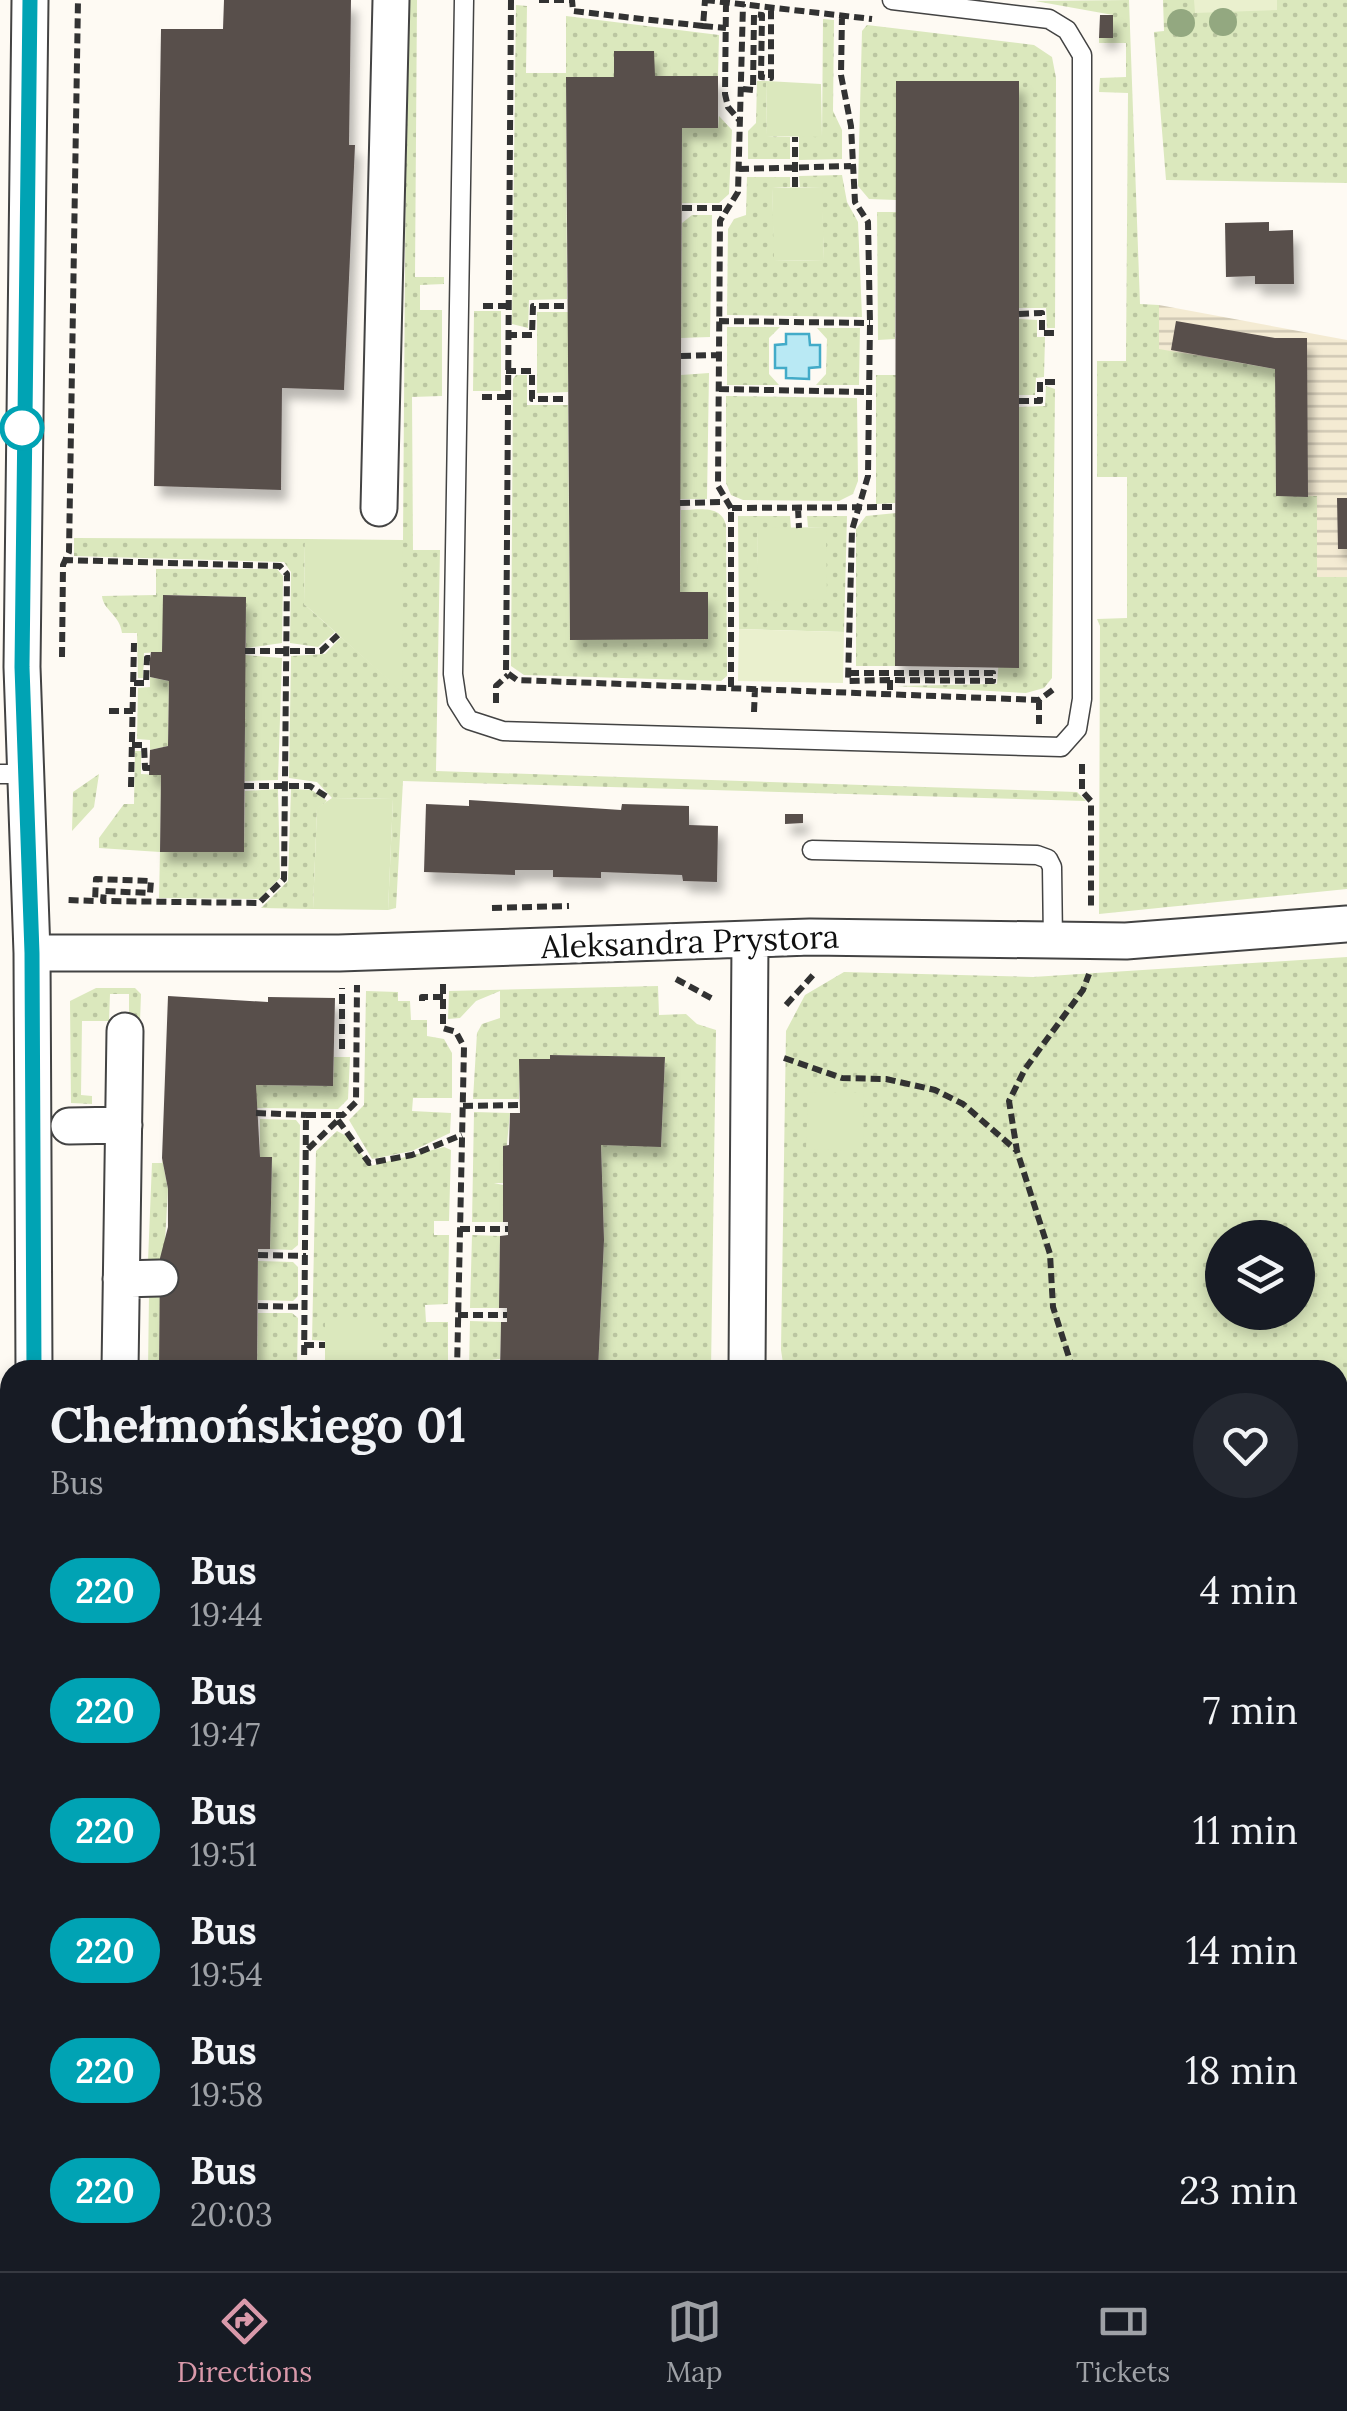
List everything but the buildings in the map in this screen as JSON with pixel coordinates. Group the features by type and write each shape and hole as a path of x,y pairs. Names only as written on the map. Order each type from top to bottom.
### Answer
{"street":[{"path":"20,1360 33,1126 32,953 14,774 22,420 13,176 30,0"},
{"path":"380,508 391,0"},
{"name":"Aleksandra Prystora","path":"32,953 339,952 867,937 1063,954 1126,941 1347,924"},
{"path":"748,1360 750,940"},
{"path":"120,1360 125,1032"},
{"path":"69,1126 124,1125"},
{"path":"121,1278 160,1278"}],"lane":[{"path":"464,0 453,674 462,712 477,726 503,730 1061,748 1078,729 1082,699 1082,55 1067,30 1048,20 892,0"},
{"path":"812,850 1036,855 1048,859 1063,954"},
{"path":"33,1126 69,1126"}],"path":[{"path":"60,900 95,901 96,879 151,881 150,893 104,891 103,901 259,904 284,879 287,574 280,566 63,562 78,0"},
{"path":"511,0 506,672 516,680 1038,700 1053,692 1060,676"},
{"path":"539,0 572,0 573,11 726,28"},
{"path":"703,26 707,0 889,22"},
{"path":"726,2 726,102 741,122"},
{"path":"731,687 728,505 718,486 720,221 738,192 742,4"},
{"path":"742,89 752,90 754,14 762,14 761,77 771,78 771,6"},
{"path":"842,15 841,75 851,126 850,166 855,202 868,222 870,323 866,491 852,530 848,681 993,681 993,673 849,673"},
{"path":"795,137 795,187"},
{"path":"739,169 850,166"},
{"path":"682,208 729,208"},
{"path":"507,335 532,335 533,306 568,306"},
{"path":"1019,314 1042,313 1042,333 1053,333"},
{"path":"1061,313 1061,341"},
{"path":"719,321 870,323"},
{"path":"681,356 718,354"},
{"path":"1060,399 1061,368"},
{"path":"506,371 532,371 532,399 568,398"},
{"path":"1019,401 1040,401 1040,382 1052,382"},
{"path":"719,389 868,392"},
{"path":"680,503 896,508"},
{"path":"798,508 799,528"},
{"path":"245,651 322,651 338,635"},
{"path":"131,787 134,643"},
{"path":"134,683 146,684 150,658"},
{"path":"890,680 890,692"},
{"path":"1038,700 1039,730"},
{"path":"110,711 133,711"},
{"path":"132,744 144,745 145,768 150,768"},
{"path":"1082,764 1082,791 1091,801 1091,918"},
{"path":"244,786 316,787 330,799"},
{"path":"1063,954 1091,967 1104,967"},
{"path":"1070,1360 1053,1307 1050,1254 1017,1151 1009,1102 1024,1069 1083,990 1091,967"},
{"path":"780,1019 801,985 828,968"},
{"path":"307,1149 356,1102 357,981"},
{"path":"342,982 342,1050"},
{"path":"422,1001 422,997 443,994 443,1028 456,1032 464,1046 457,1360"},
{"path":"776,1073 776,1054 842,1078 886,1080 935,1090 963,1104 1017,1151"},
{"path":"463,1106 520,1106"},
{"path":"256,1113 340,1118"},
{"path":"304,1360 306,1114"},
{"path":"340,1118 369,1163 412,1155 462,1135"},
{"path":"460,1229 508,1229"},
{"path":"258,1255 306,1256"},
{"path":"258,1306 305,1307"},
{"path":"458,1315 507,1314"},
{"path":"304,1344 325,1345"}],"shaded area":[{"path":"1159,305 1347,340 1347,577 1317,578 1317,497 1276,496 1275,369 1159,350"}],"green space":[{"path":"407,0 417,0 415,277 444,277 444,284 420,285 420,310 442,310 442,396 412,397 413,550 440,550 436,771 1077,792 1086,801 403,781 396,908 388,910 393,799 332,798 317,782 289,778 291,656 325,654 341,637 402,691 372,541 403,540"},
{"path":"1129,0 1140,304 1159,305 1159,349 1275,369 1276,496 1317,496 1317,577 1347,577 1347,889 1099,914 1097,619 1127,618 1127,477 1097,477 1097,361 1126,361 1128,93 1099,92 1100,78 1126,77 1126,43 1099,43 1099,38 1113,37 1113,15 1035,1"},
{"path":"1163,0 1347,0 1347,183 1166,180 1154,32 1164,31"},
{"path":"1194,0 1277,0 1277,10 1195,13"},
{"path":"516,5 527,6 526,73 566,73 566,16 719,35 718,76 655,76 614,51 614,77 566,77 567,299 529,300 528,328 512,324"},
{"path":"823,19 834,20 833,111 842,130 842,159 799,160 799,136 822,136"},
{"path":"867,25 1034,45 1052,57 1056,78 1055,328 1047,328 1046,308 1019,308 1019,81 896,81 896,200 869,199 858,186 862,31"},
{"path":"757,81 766,81 767,136 790,137 790,159 748,159 748,131 756,123"},
{"path":"766,81 821,84 822,137 767,136"},
{"path":"719,116 732,130 729,194 719,203 682,203 682,128 718,128"},
{"path":"842,175 847,202 858,222 862,317 727,315 728,229 734,219 746,215 747,177 790,177 790,187 772,188 775,261 824,260 821,187 800,187 799,176"},
{"path":"822,187 824,260 774,261 772,188"},
{"path":"877,212 896,212 895,339 878,340"},
{"path":"692,215 712,215 710,337 681,338 682,223"},
{"path":"474,311 501,311 501,391 473,391"},
{"path":"537,312 568,312 568,392 537,393"},
{"path":"1019,319 1037,320 1037,337 1045,337 1044,377 1036,378 1035,395 1019,395"},
{"path":"727,327 780,327 769,338 769,374 779,385 727,385"},
{"path":"817,328 860,328 859,385 816,385 826,374 827,339"},
{"path":"709,373 707,499 680,499 681,375"},
{"path":"516,375 527,375 527,405 568,405 570,639 708,593 680,592 681,510 714,511 726,525 727,676 721,681 524,675 511,666"},
{"path":"876,375 896,375 895,503 876,504"},
{"path":"1046,386 1055,389 1052,678 1044,688 1026,693 895,686 997,684 1019,407 1045,406"},
{"path":"726,396 857,398 858,481 853,494 839,501 743,500 731,495 726,483"},
{"path":"896,513 895,666 856,666 856,529 866,516"},
{"path":"738,516 790,516 791,528 757,529 759,601 826,527 808,527 807,516 847,516 844,632 739,629"},
{"path":"826,527 827,599 758,601 757,528"},
{"path":"74,538 305,539 304,604 335,632 318,647 290,643 291,572 284,562 74,556"},
{"path":"305,539 403,540 402,692 304,604"},
{"path":"156,569 277,569 283,576 282,643 246,648 245,597 164,595 162,652 144,653 143,678 138,678 137,633 122,633 102,596 156,595"},
{"path":"739,629 844,632 843,683 738,681"},
{"path":"245,655 282,658 278,780 245,781"},
{"path":"150,677 169,681 168,746 150,750 150,740 137,739 138,688 150,687"},
{"path":"135,751 141,751 141,774 161,775 160,852 99,848 99,838 124,804 134,804"},
{"path":"99,774 94,807 72,831 73,792"},
{"path":"278,789 280,878 259,899 159,898 160,852 244,851 245,791"},
{"path":"291,789 312,790 327,801 317,809 313,909 261,908 288,881"},
{"path":"332,798 393,799 388,910 313,909 317,808"},
{"path":"1347,957 1347,1360 782,1360 786,1031 805,995 844,972 1033,977"},
{"path":"658,986 659,1015 686,1014 697,1024 716,1030 711,1360 598,1360 604,1240 601,1145 661,1146 665,1057 551,1055 550,1059 520,1059 519,1099 473,1099 477,1033 482,1024 500,1018 500,991 476,1001 460,1018 448,1019 449,991"},
{"path":"96,988 135,988 141,994 140,1022 129,1022 129,994 110,994 109,1021 82,1021 81,1095 92,1096 92,1104 71,1103 70,1001"},
{"path":"366,991 398,992 398,1001 410,1001 411,1020 427,1020 427,1036 444,1039 452,1053 452,1098 413,1098 412,1111 451,1113 450,1133 412,1151 372,1159 349,1120 364,1105"},
{"path":"334,1057 350,1057 348,1099 338,1109 256,1108 256,1085 333,1086"},
{"path":"808,1092 864,1093 863,1151 806,1149"},
{"path":"474,1112 510,1113 503,1183 494,1183 503,1185 503,1222 472,1222"},
{"path":"260,1119 296,1120 300,1125 298,1245 292,1250 270,1249 272,1157 260,1157"},
{"path":"337,1131 350,1138 370,1166 444,1147 451,1150 449,1221 434,1221 434,1235 449,1235 448,1304 425,1305 426,1322 448,1322 448,1360 382,1360 381,1320 325,1320 325,1341 312,1340 316,1151"},
{"path":"162,1158 168,1189 164,1258 148,1261 152,1163 162,1163"},
{"path":"472,1235 500,1236 499,1308 470,1308"},
{"path":"258,1261 293,1262 298,1267 298,1296 293,1301 258,1300"},
{"path":"149,1295 160,1295 159,1360 148,1360"},
{"path":"258,1313 292,1313 298,1318 297,1360 257,1360"},
{"path":"325,1320 382,1320 382,1360 325,1360"},
{"path":"470,1321 501,1322 500,1359 469,1360"}],"water":[{"path":"786,334 809,334 810,345 820,345 820,367 809,368 809,379 786,378 786,368 775,368 775,345 786,344"}],"bus line":[{"name":"220","path":"30,0 22,667 32,953 34,1360"}]}
